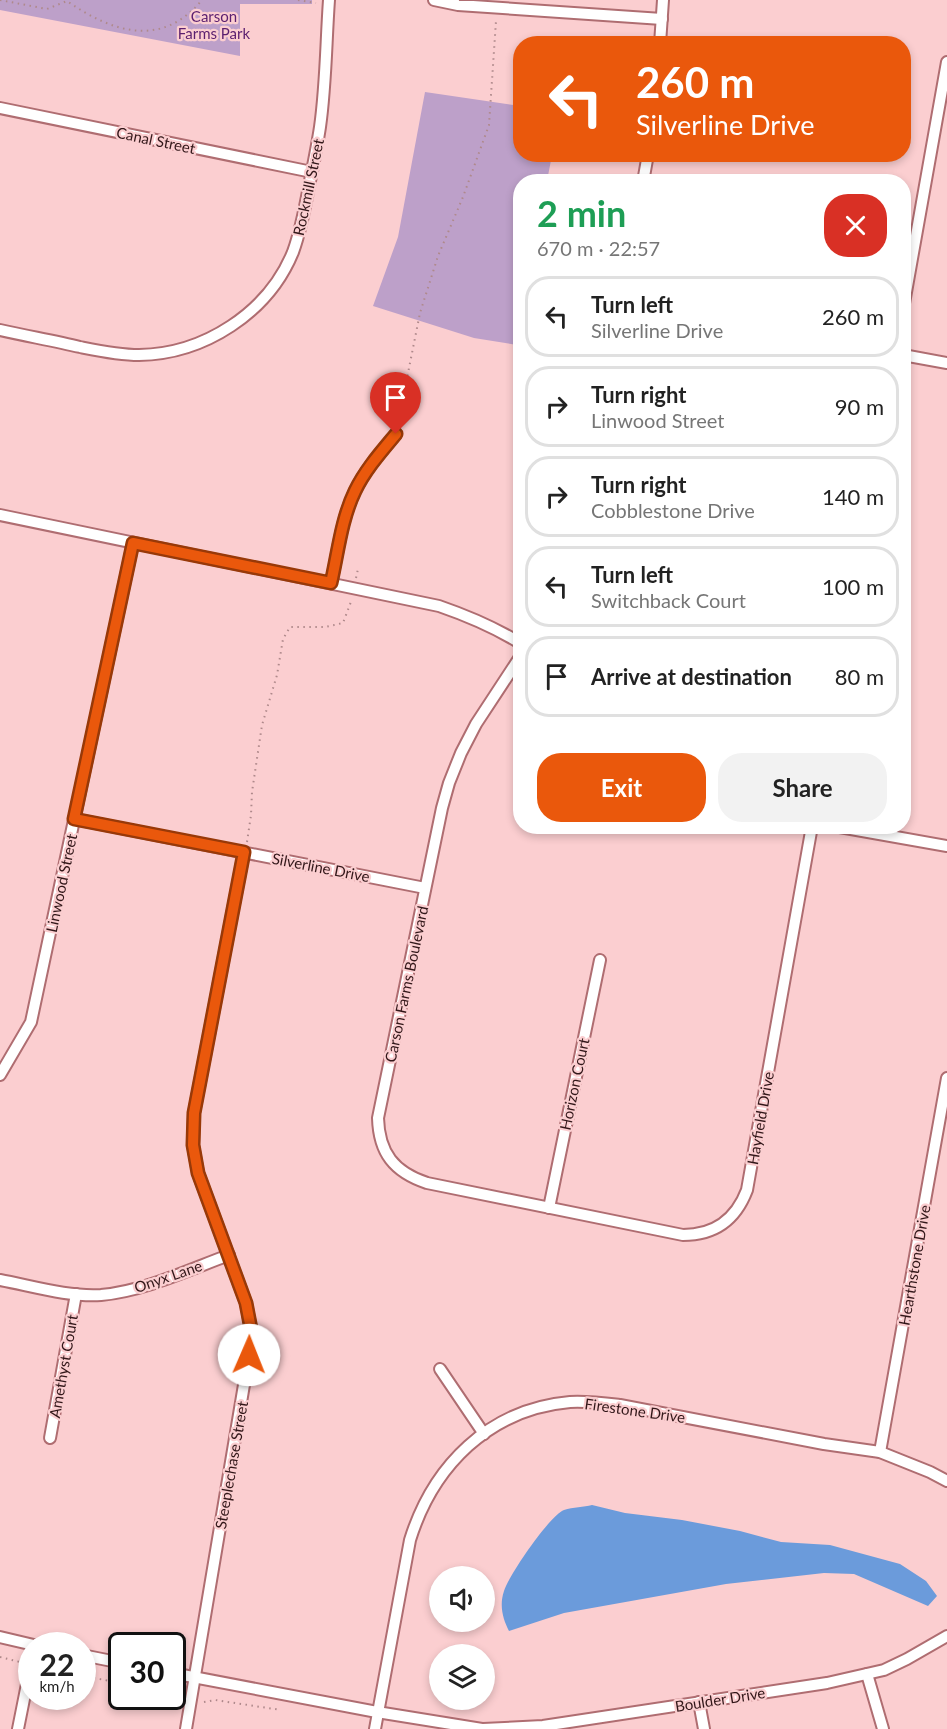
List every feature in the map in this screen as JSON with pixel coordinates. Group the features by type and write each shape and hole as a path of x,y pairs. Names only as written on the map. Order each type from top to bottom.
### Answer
{"street":[{"name":"Rockmill Street","path":"0,330 112,353 138,355 184,348 206,340 229,328 248,314 266,296 280,277 301,229 321,115 329,0"},
{"path":"434,0 458,5 662,19"},
{"path":"661,36 663,0"},
{"path":"911,264 947,62"},
{"name":"Canal Street","path":"0,108 312,171"},
{"path":"911,356 947,363"},
{"path":"331,583 346,513 355,491 367,470 396,434"},
{"path":"0,515 439,606 471,617 513,639"},
{"name":"Linwood Street","path":"0,1075 31,1022 133,543"},
{"name":"Carson Farms Boulevard","path":"513,668 476,724 461,753 442,808 378,1118 383,1147 390,1160 399,1170 412,1178 549,1208"},
{"name":"Silverline Drive","path":"74,819 425,888"},
{"name":"Hayfield Drive","path":"549,1208 683,1235 697,1235 710,1231 734,1215 747,1190 811,834"},
{"path":"879,834 947,846"},
{"name":"Steeplechase Street","path":"186,1729 249,1355 251,1329 246,1303 198,1173 193,1145 194,1113 244,852"},
{"name":"Horizon Court","path":"549,1208 600,960"},
{"name":"Hearthstone Drive","path":"880,1452 947,1078"},
{"name":"Onyx Lane","path":"0,1280 76,1294 100,1295 138,1288 229,1255"},
{"name":"Amethyst Court","path":"50,1438 76,1294"},
{"path":"440,1369 484,1434"},
{"name":"Firestone Drive","path":"375,1729 410,1540 416,1519 439,1476 463,1450 497,1424 546,1406 589,1401 880,1452 947,1481"},
{"name":"Boulder Drive","path":"186,1676 482,1729 526,1728 827,1683 884,1670 947,1636"},
{"path":"0,1637 18,1641"},
{"path":"867,1674 884,1729"},
{"path":"699,1702 704,1729"},
{"path":"18,1729 22,1710"}],"path":[{"path":"0,0 47,9 67,0 80,10 132,32 151,31 172,24 194,10 202,0"},
{"path":"396,434 420,313 438,256 463,197 489,125 497,8"},
{"path":"244,852 250,829 252,792 262,725 277,675 283,639 290,627 325,627 344,622 351,604 358,569"},
{"path":"0,1657 18,1660"},
{"path":"186,1698 202,1702 215,1700 280,1710"}],"green space":[{"name":"Carson Farms Park","path":"0,0 312,0 312,4 240,4 240,56 0,10"},
{"path":"425,92 513,105 513,162 551,162 548,174 513,174 513,344 474,338 373,306 398,237"}],"water":[{"path":"592,1505 625,1513 682,1520 740,1531 781,1542 830,1545 900,1564 926,1581 937,1596 928,1606 854,1574 824,1573 726,1584 564,1613 509,1631 502,1612 502,1602 507,1583 521,1560 558,1514 567,1509"}],"route":[{"path":"249,1355 251,1329 246,1303 198,1173 193,1145 194,1113 244,852 74,819 133,543 331,583 346,513 355,491 367,470 396,434"}]}
